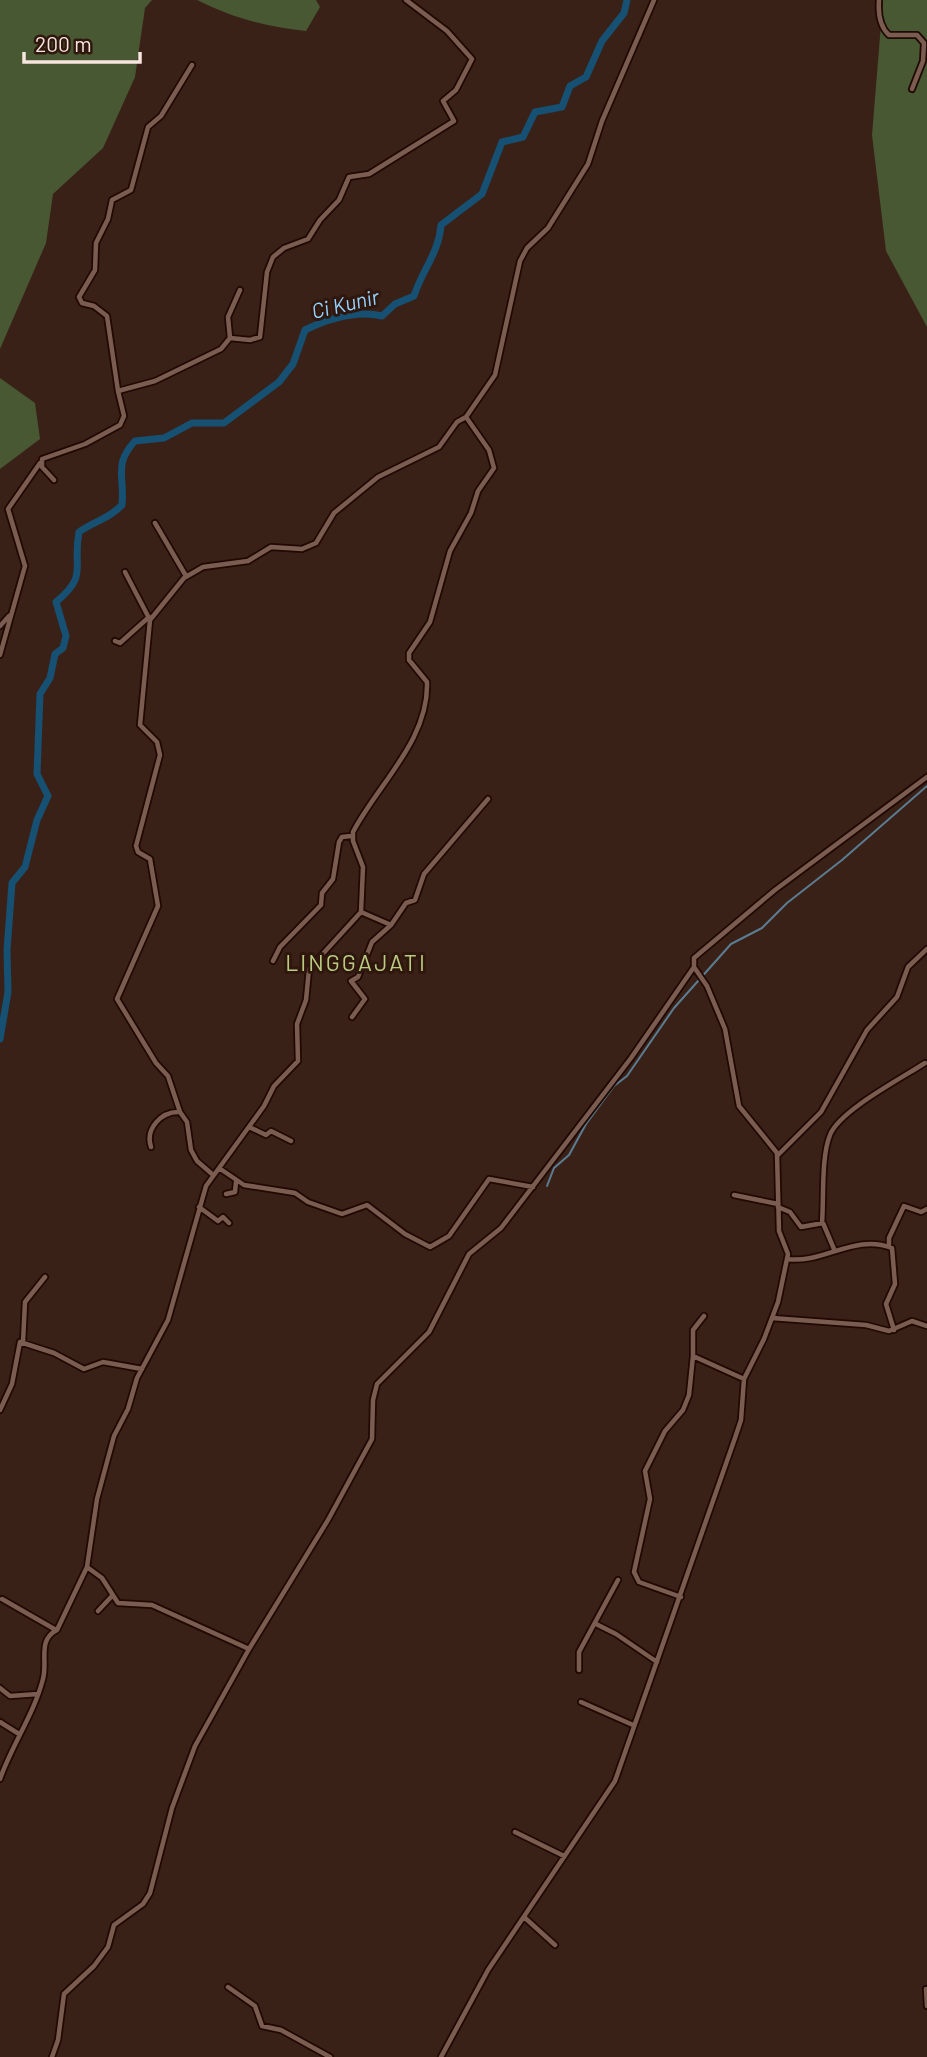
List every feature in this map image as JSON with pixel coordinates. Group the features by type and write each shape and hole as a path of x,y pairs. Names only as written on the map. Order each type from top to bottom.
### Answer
{"street":[{"path":"230,338 250,340 260,337 267,272 273,257 284,248 308,239 320,220 339,200 349,177 369,174 454,121 443,101 456,90 472,59 447,31 406,0"},
{"path":"115,641 125,640 149,618 186,576 204,566 248,561 271,547 302,549 316,543 334,513 378,477 439,447 458,420 466,416 488,389 495,375 520,261 527,248 548,228 586,168 605,113 654,0"},
{"path":"879,0 878,13 884,31 889,35 917,35 924,43 923,61 912,89"},
{"path":"0,655 25,562 8,512 43,457 85,444 120,425 124,416 107,316 82,303 79,297 95,270 96,243 108,219 112,200 131,190 148,127 161,116 192,65"},
{"path":"118,391 155,381 221,349 230,338 228,317 240,290"},
{"path":"273,961 280,947 321,905 322,893 333,878 339,842 342,837 351,836 398,767 420,717 427,682 409,660 409,653 430,622 450,551 474,506 478,491 492,472 489,450 470,427 466,416"},
{"path":"40,463 54,480"},
{"path":"155,523 186,576"},
{"path":"125,572 149,618 140,723 157,742 159,760 136,846 138,852 150,859 158,906 117,999 156,1063 168,1076 180,1112 186,1119 193,1155 212,1174"},
{"path":"0,626 10,614"},
{"path":"52,2057 58,2040 64,1994 94,1966 108,1947 114,1925 143,1904 150,1893 172,1808 195,1746 249,1649 328,1520 372,1439 373,1400 377,1384 429,1332 469,1254 499,1231 631,1058 694,967 696,955 719,939 775,890 927,777"},
{"path":"352,1017 365,999 351,981 358,977 372,942 391,925 406,903 415,900 425,871 488,799"},
{"path":"0,1777 38,1694 46,1668 44,1643 49,1634 57,1630 87,1567 97,1499 114,1436 142,1369 168,1320 212,1174 249,1127 274,1086 298,1061 297,1024 306,1000 312,963 360,912 363,867 351,836"},
{"path":"360,912 391,925"},
{"path":"777,1156 821,1112 867,1030 897,997 908,967 927,949"},
{"path":"441,2057 488,1970 615,1781 741,1420 744,1379 784,1285 788,1259 779,1231 777,1156 738,1106 725,1029 704,981 694,967"},
{"path":"834,1250 822,1223 828,1142 833,1130 863,1102 925,1063"},
{"path":"151,1147 150,1133 159,1119 170,1112 180,1112"},
{"path":"249,1127 266,1135 271,1131 291,1141"},
{"path":"219,1168 236,1182 295,1193 308,1202 342,1214 357,1206 367,1205 405,1234 429,1247 449,1236 483,1184 489,1180 533,1187"},
{"path":"226,1194 235,1192 236,1182"},
{"path":"734,1195 778,1206 790,1212 800,1227 822,1223"},
{"path":"889,1247 889,1238 904,1206 922,1212 927,1209"},
{"path":"200,1207 218,1221 223,1217 229,1223"},
{"path":"788,1259 804,1260 834,1250 875,1243 892,1248 895,1284 886,1307 894,1330"},
{"path":"23,1342 25,1302 45,1277"},
{"path":"681,1597 639,1582 634,1572 650,1499 644,1473 659,1440 683,1410 694,1356 694,1330 704,1316"},
{"path":"772,1318 894,1330 912,1321 927,1326"},
{"path":"23,1342 84,1369 103,1362 142,1369"},
{"path":"0,1410 12,1384 18,1344 23,1342"},
{"path":"694,1356 744,1379"},
{"path":"87,1567 102,1578 118,1603 152,1605 249,1649"},
{"path":"579,1670 578,1655 618,1580"},
{"path":"98,1611 112,1596"},
{"path":"2,1599 57,1630"},
{"path":"596,1624 657,1662"},
{"path":"0,1688 10,1696 38,1694"},
{"path":"581,1702 633,1725"},
{"path":"0,1721 19,1734"},
{"path":"514,1832 564,1856"},
{"path":"524,1917 555,1945"},
{"path":"228,1987 255,2006 262,2026 281,2030 330,2057"},
{"path":"926,1989 927,2006"}],"green space":[{"path":"0,0 152,0 145,8 135,77 103,148 53,194 46,243 0,349"},
{"path":"197,0 316,0 320,7 306,31 250,21"},
{"path":"883,0 927,0 927,327 886,251 872,135"},
{"path":"0,378 35,403 40,439 0,469"}],"waterway":[{"name":"Ci Kunir","path":"0,1039 8,992 7,950 12,883 25,867 37,820 48,796 37,774 40,694 50,678 55,654 63,648 66,636 56,602 73,585 76,577 79,532 112,514 122,505 121,471 128,449 135,441 164,438 192,423 224,423 279,382 293,364 305,330 342,317 362,314 382,316 395,304 414,296 434,253 441,225 482,194 502,142 523,137 535,112 562,107 570,86 586,77 602,41 624,13 627,0"},
{"path":"547,1186 554,1168 569,1155 586,1124 614,1086 627,1076 674,1008 731,944 762,928 787,903 842,860 927,786"}],"district":[{"name":"LINGGAJATI","path":"356,962"}]}
